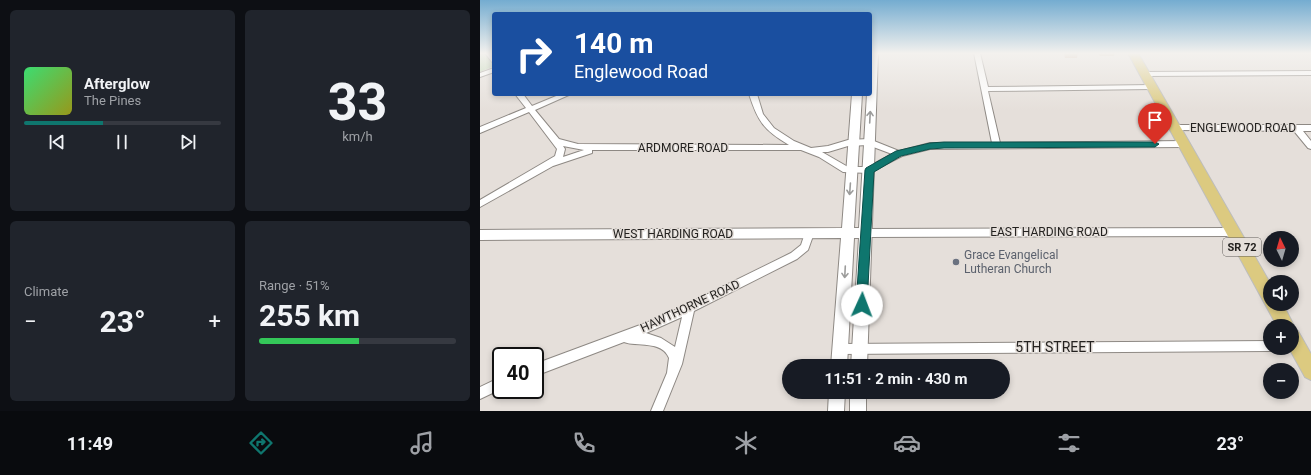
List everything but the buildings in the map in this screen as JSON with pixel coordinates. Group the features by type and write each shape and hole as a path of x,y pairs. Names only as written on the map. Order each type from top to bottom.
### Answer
{"main road":[{"name":"SR 72","path":"1144,74 1263,286"},
{"path":"1299,351 1311,371"}],"street":[{"path":"872,89 873,72"},
{"path":"981,72 996,145"},
{"path":"1144,74 1311,73"},
{"path":"984,89 1152,87"},
{"path":"480,204 547,166 556,160 561,152 561,149 556,141 521,96"},
{"path":"480,130 562,96"},
{"path":"754,96 759,114 771,130 791,143 808,149 835,162 846,170 869,170"},
{"path":"839,359 857,96"},
{"path":"859,359 872,96"},
{"name":"ENGLEWOOD ROAD","path":"1175,128 1311,128"},
{"path":"1296,128 1311,146"},
{"name":"ARDMORE ROAD","path":"556,141 578,147 605,148 758,147 828,150 853,142 869,142"},
{"path":"869,142 899,154"},
{"name":"ENGLEWOOD ROAD","path":"869,170 899,154 930,146 1184,144"},
{"path":"547,166 575,155 605,148"},
{"name":"EAST HARDING ROAD","path":"865,233 1233,232"},
{"name":"HAWTHORNE ROAD","path":"544,367 662,322 689,309 794,256 805,247 809,233"},
{"name":"WEST HARDING ROAD","path":"480,235 865,233"},
{"path":"657,411 682,347 689,309"},
{"path":"612,341 638,337 655,341 669,348 674,353 676,365"},
{"name":"5TH STREET","path":"840,349 1263,346"},
{"path":"480,393 492,387"},
{"path":"836,411 837,399"},
{"path":"858,399 858,411"}],"place":[{"name":"Grace Evangelical Lutheran Church","path":"956,262"}],"route":[{"path":"862,305 869,170 899,154 913,149 930,146 1155,144"}]}
